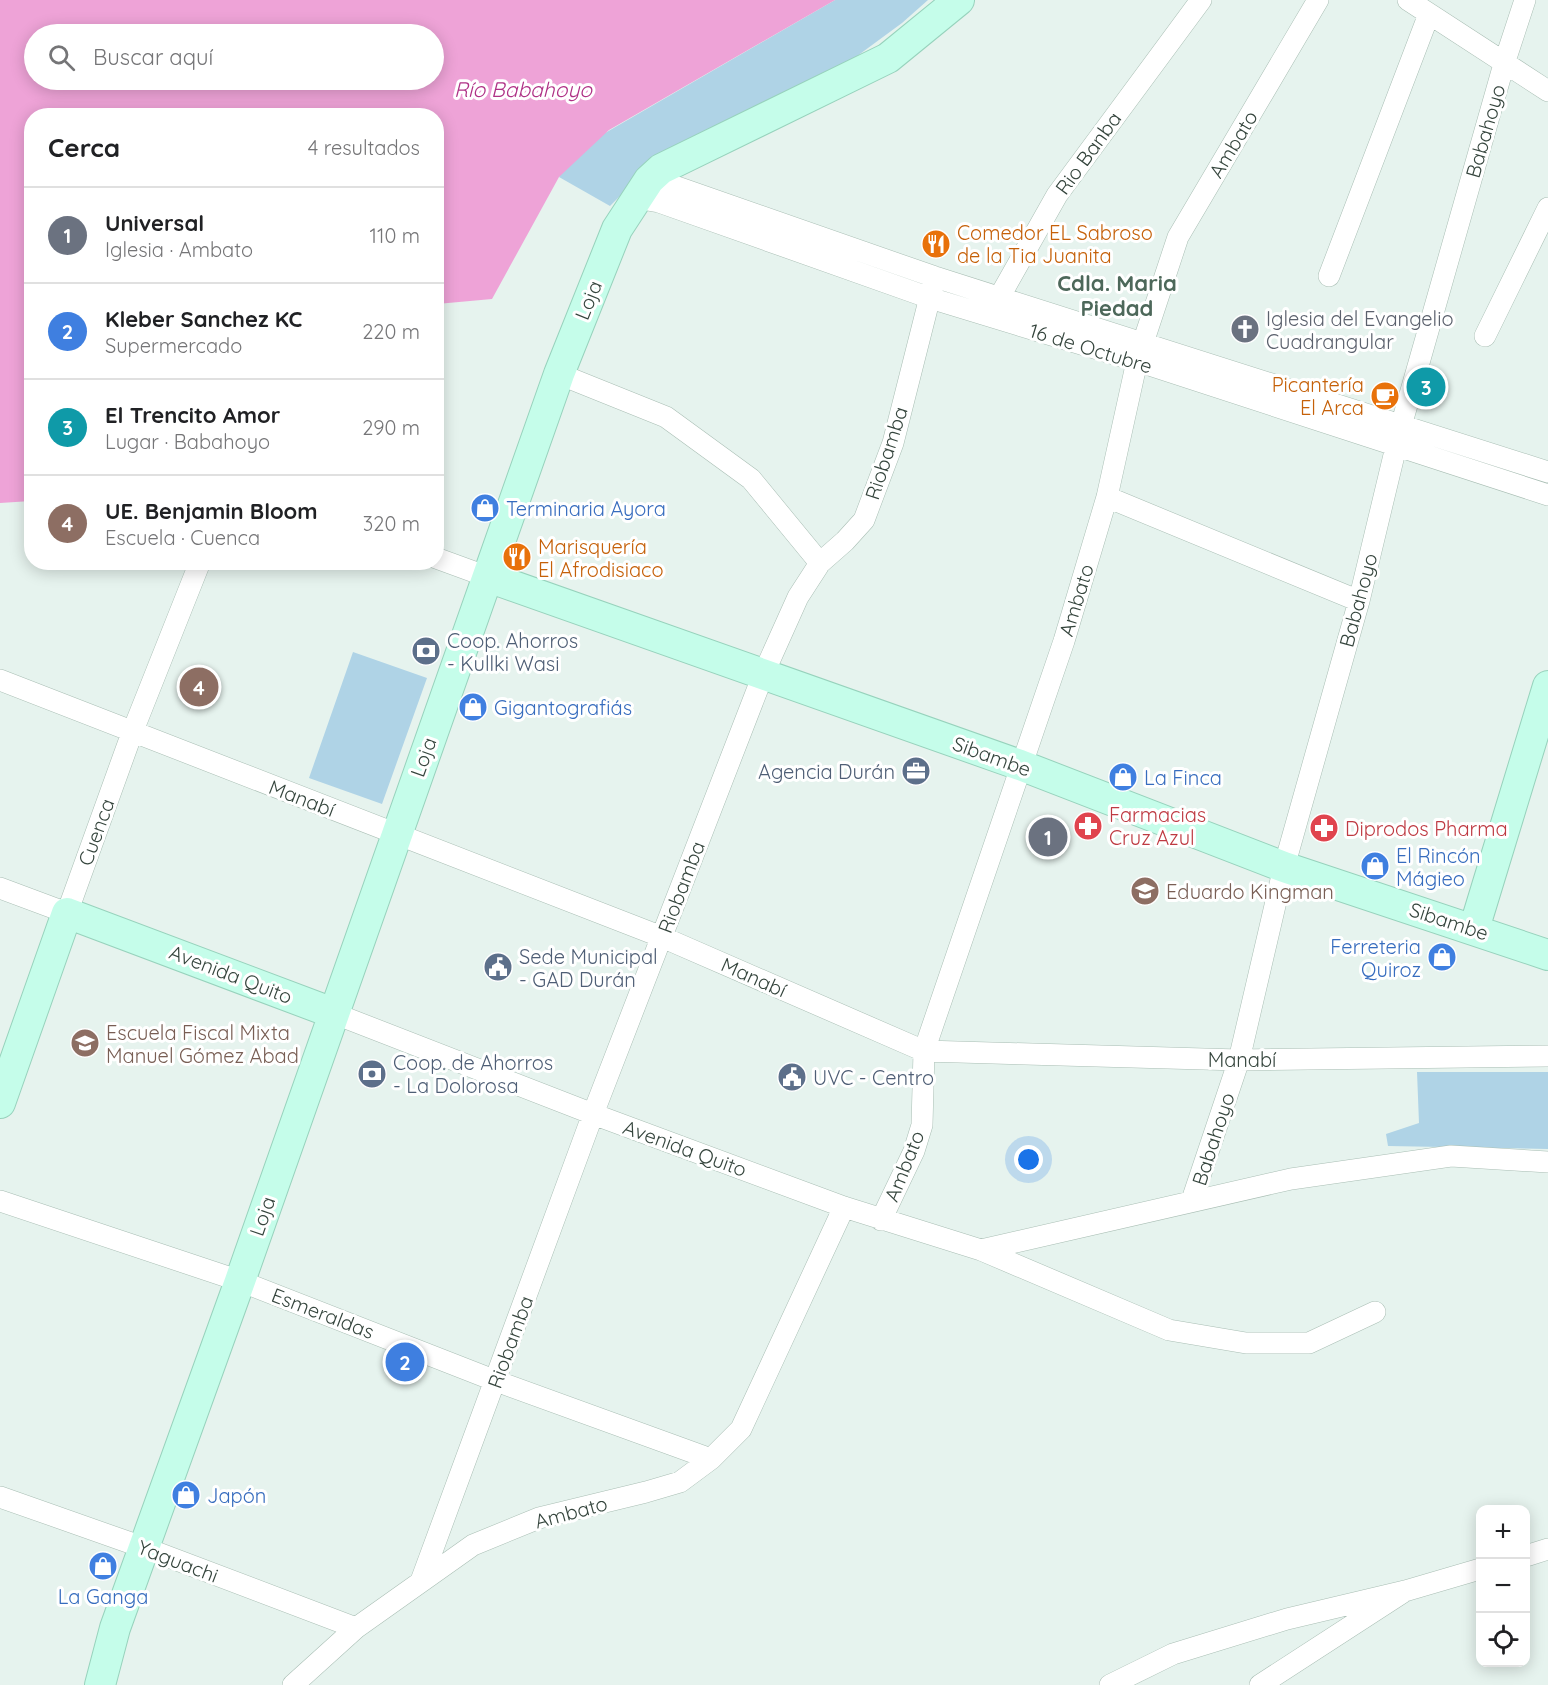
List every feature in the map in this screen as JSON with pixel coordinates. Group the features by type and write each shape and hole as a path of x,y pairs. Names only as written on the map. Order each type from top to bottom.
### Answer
{"street":[{"name":"Loja","path":"100,1685 115,1628 240,1281 559,374 617,229 643,189 661,169 888,58 959,0"},
{"name":"Rio Banba","path":"993,317 1000,296 1057,195 1201,0"},
{"name":"Ambato","path":"881,1220 914,1151 922,1125 924,1051 1064,641 1107,497 1140,352 1178,237 1318,0"},
{"path":"1408,0 1548,92"},
{"name":"Babahoyo","path":"1192,1200 1239,1060 1284,867 1359,601 1399,436 1504,64 1525,0"},
{"path":"1329,276 1429,14"},
{"name":"16 de Octubre","path":"643,189 671,185 935,277 1000,296 1140,352 1399,436 1548,495"},
{"name":"16 de Octubre","path":"643,189 659,202 930,298 993,317 1140,352"},
{"path":"1485,336 1548,208"},
{"name":"Riobamba","path":"421,1581 593,1114 763,675 798,597 820,563 845,542 864,520 893,443 935,277"},
{"path":"559,374 666,417 751,479 820,563"},
{"name":"16 de Octubre","path":"1399,436 1548,472"},
{"path":"1107,497 1359,601"},
{"name":"Sibambe","path":"444,561 1020,765 1284,867 1548,955"},
{"name":"Cuenca","path":"0,1103 132,733 197,570"},
{"name":"Manabí","path":"0,680 662,937 924,1051 1239,1060 1548,1056"},
{"path":"1474,929 1548,686"},
{"name":"Avenida Quito","path":"0,888 844,1207 981,1250 1168,1330 1246,1343 1309,1343 1375,1312"},
{"path":"981,1250 1291,1179 1451,1156 1548,1162"},
{"name":"Esmeraldas","path":"0,1201 240,1281 496,1381 711,1459"},
{"name":"Ambato","path":"293,1685 356,1628 473,1545 539,1518 680,1482 711,1459 741,1429 844,1207"},
{"name":"Yaguachi","path":"0,1497 145,1548 356,1628"},
{"path":"1530,1555 1548,1549"},
{"path":"1110,1685 1173,1654 1287,1619 1405,1591 1476,1570"},
{"path":"1260,1685 1405,1591"}],"shaded area":[{"path":"835,0 928,0 902,23 849,62 654,162 610,206 559,177 574,151"},
{"path":"353,652 427,678 382,804 309,778"},
{"path":"1417,1072 1548,1072 1548,1149 1388,1146 1386,1134 1419,1123"}],"water":[{"name":"Río Babahoyo","path":"0,0 835,0 609,130 559,177 492,299 444,303 444,108 24,108 24,501 0,503"}],"place":[{"name":"Comedor EL Sabroso de la Tia Juanita","path":"936,244"},
{"name":"Iglesia del Evangelio Cuadrangular","path":"1245,329"},
{"name":"El Trencito Amor","path":"1426,387"},
{"name":"Picantería El Arca","path":"1385,396"},
{"name":"Terminaria Ayora","path":"485,508"},
{"name":"Marisquería El Afrodisiaco","path":"517,557"},
{"name":"Coop. Ahorros - Kullki Wasi","path":"426,651"},
{"name":"UE. Benjamin Bloom","path":"199,687"},
{"name":"Gigantografiás","path":"473,707"},
{"name":"Agencia Durán","path":"916,771"},
{"name":"La Finca","path":"1123,777"},
{"name":"Farmacias Cruz Azul","path":"1088,826"},
{"name":"Diprodos Pharma","path":"1324,828"},
{"name":"Universal","path":"1048,837"},
{"name":"El Rincón Mágieo","path":"1375,866"},
{"name":"Eduardo Kingman","path":"1145,891"},
{"name":"Ferreteria Quiroz","path":"1442,957"},
{"name":"Sede Municipal - GAD Durán","path":"498,967"},
{"name":"Escuela Fiscal Mixta Manuel Gómez Abad","path":"85,1043"},
{"name":"Coop. de Ahorros - La Dolorosa","path":"372,1074"},
{"name":"UVC - Centro","path":"792,1077"},
{"name":"Kleber Sanchez KC","path":"405,1362"},
{"name":"Japón","path":"186,1495"},
{"name":"La Ganga","path":"103,1566"}],"district":[{"name":"Cdla. Maria Piedad","path":"1117,296"}]}
